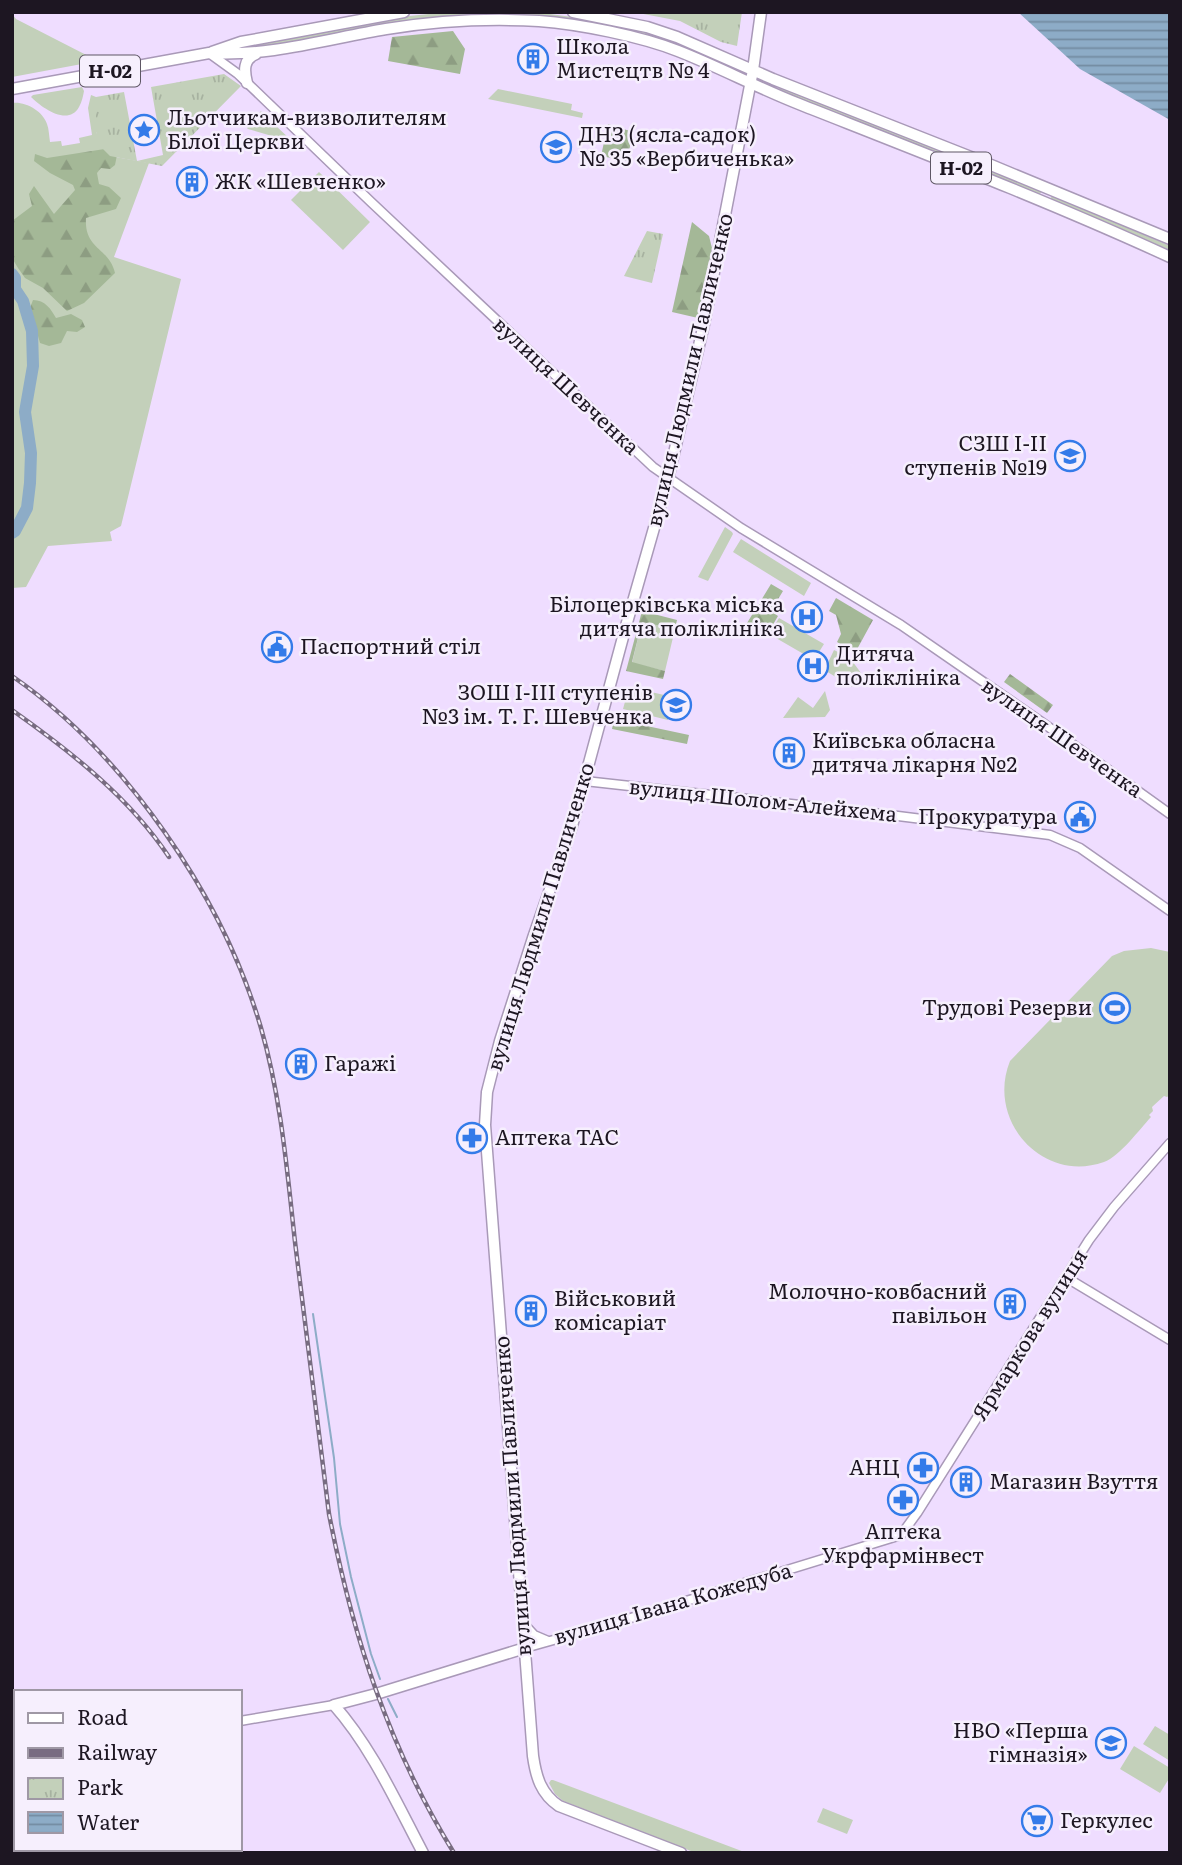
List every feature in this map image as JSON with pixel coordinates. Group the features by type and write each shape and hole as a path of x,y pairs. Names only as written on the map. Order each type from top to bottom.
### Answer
{"main road":[{"name":"Н-02","path":"12,89 209,53 241,42 404,12"},
{"name":"Н-02","path":"573,12 647,27 677,37 1170,239"},
{"name":"вулиця Людмили Павличенко","path":"681,1853 559,1806 546,1795 539,1784 534,1767 485,1142 486,1102 500,1041 585,781 668,479 704,324 753,70 761,12"},
{"name":"Н-02","path":"209,53 233,55 261,52 431,23 492,20 580,27 675,50 750,84 1103,227 1170,257"},
{"path":"247,83 247,62 251,56 261,52"},
{"path":"507,1653 520,1642 524,1628"},
{"name":"вулиця Івана Кожедуба","path":"334,1705 525,1648"},
{"path":"507,1653 515,1654 527,1669"},
{"path":"334,1705 363,1742 423,1853"}],"street":[{"name":"вулиця Шевченка","path":"209,53 238,74 632,449 668,479 741,528 901,625 1170,814"},
{"path":"589,766 602,783"},
{"name":"вулиця Шолом-Алейхема","path":"585,781 1050,835 1080,848 1170,911"},
{"path":"580,795 593,785 602,783"},
{"name":"Ярмаркова вулиця","path":"901,1535 1089,1240 1170,1143"},
{"path":"1067,1278 1170,1340"},
{"name":"вулиця Івана Кожедуба","path":"525,1648 901,1535"},
{"path":"524,1628 544,1642 529,1657 527,1669"},
{"name":"вулиця Івана Кожедуба","path":"242,1721 334,1705"}],"green space":[{"path":"447,12 536,12 586,19 664,37 662,41 585,24 525,15 452,17 238,51 237,48 382,19"},
{"path":"633,12 742,12 737,46 721,42 680,21"},
{"path":"12,14 16,19 98,61 12,77"},
{"path":"453,31 465,49 460,74 388,61 392,37"},
{"path":"224,74 241,86 162,166 110,156 101,147 96,132 96,97 124,92 137,161 163,155 151,87"},
{"path":"82,87 84,91 80,105 74,113 68,115 55,113 31,97 33,95"},
{"path":"780,87 1042,191 1039,195 778,90"},
{"path":"498,89 572,104 571,110 583,113 582,118 488,99"},
{"path":"91,95 96,97 96,132 110,156 149,163 114,257 181,279 121,526 110,532 112,541 48,546 26,587 12,588 12,103 38,111 47,124 50,142 61,141 62,146 80,143 79,138 92,135 88,108"},
{"path":"261,111 274,127 290,139 289,141 247,128"},
{"path":"608,124 633,132 627,161 601,156"},
{"path":"111,148 117,155 115,165 110,169 101,168 97,173 99,184 109,187 121,198 116,209 86,218 86,228 93,243 112,264 115,273 84,303 67,311 43,288 25,278 18,268 12,258 12,221 32,206 29,194 34,186 54,214 75,190 73,185 34,161 35,154 47,158"},
{"path":"319,172 370,222 343,250 291,200"},
{"path":"1052,195 1170,246 1170,252 1050,200"},
{"path":"692,222 709,236 712,248 698,318 672,312"},
{"path":"647,231 663,234 652,283 624,276"},
{"path":"33,300 44,303 56,318 71,314 82,320 85,327 77,332 67,331 61,343 49,346 40,343 30,308"},
{"path":"725,527 733,534 708,581 698,577"},
{"path":"741,539 811,583 804,596 733,552"},
{"path":"771,584 783,591 771,611 778,616 767,635 747,623"},
{"path":"836,598 873,620 855,653 837,642 841,634 836,615 829,611"},
{"path":"642,611 677,620 675,629 642,622 632,662 665,671 663,679 626,671"},
{"path":"779,618 824,644 814,660 769,634"},
{"path":"642,622 675,629 665,671 632,663"},
{"path":"834,650 850,658 861,673 852,687 826,671"},
{"path":"1010,674 1053,705 1047,713 1004,682"},
{"path":"629,687 673,697 668,720 623,709"},
{"path":"825,691 830,710 825,717 783,718 798,697 813,708"},
{"path":"614,719 689,735 687,744 612,729"},
{"name":"Трудові Резерви","path":"1151,948 1170,952 1170,1095 1164,1096 1152,1107 1153,1111 1149,1115 1151,1117 1116,1154 1104,1162 1081,1166 1060,1164 1041,1155 1025,1142 1013,1125 1006,1105 1005,1083 1010,1061 1112,956 1124,951"},
{"path":"1155,1726 1170,1735 1170,1761 1143,1744"},
{"path":"1134,1746 1170,1768 1170,1777 1160,1793 1120,1769"},
{"path":"551,1780 747,1853 696,1853 563,1801 555,1794 549,1783"},
{"path":"823,1808 853,1820 847,1834 817,1822"}],"water":[{"path":"1018,12 1167,12 1170,15 1170,120 1080,69"}],"waterway":[{"path":"12,274 15,278 15,289 23,301 32,331 33,366 25,412 31,453 27,508 12,533"},
{"path":"313,1314 334,1458 340,1524 351,1577 380,1679"},
{"path":"388,1699 397,1717"}],"railway":[{"path":"12,676 54,708 93,745 165,832 222,929 244,978 268,1054 278,1107 329,1514 349,1604 392,1731 410,1772 454,1853"},
{"path":"12,710 97,776 136,814 169,857"}],"place":[{"name":"Школа Мистецтв № 4","path":"533,59"},
{"name":"Льотчикам-визволителям Білої Церкви","path":"144,130"},
{"name":"ДНЗ (ясла-садок) № 35 «Вербиченька»","path":"556,147"},
{"name":"ЖК «Шевченко»","path":"192,182"},
{"name":"СЗШ I-II ступенів №19","path":"1070,456"},
{"name":"Білоцерківська міська дитяча поліклініка","path":"807,617"},
{"name":"Паспортний стіл","path":"277,647"},
{"name":"Дитяча поліклініка","path":"813,666"},
{"name":"ЗОШ І-ІІІ ступенів №3 ім. Т. Г. Шевченка","path":"676,705"},
{"name":"Київська обласна дитяча лікарня №2","path":"789,753"},
{"name":"Прокуратура","path":"1080,817"},
{"name":"Трудові Резерви","path":"1115,1008"},
{"name":"Гаражі","path":"301,1064"},
{"name":"Аптека ТАС","path":"472,1138"},
{"name":"Молочно-ковбасний павільон","path":"1010,1304"},
{"name":"Військовий комісаріат","path":"531,1311"},
{"name":"АНЦ","path":"923,1468"},
{"name":"Магазин Взуття","path":"966,1482"},
{"name":"Аптека Укрфармінвест","path":"903,1500"},
{"name":"НВО «Перша гімназія»","path":"1111,1743"},
{"name":"Геркулес","path":"1037,1821"}]}
